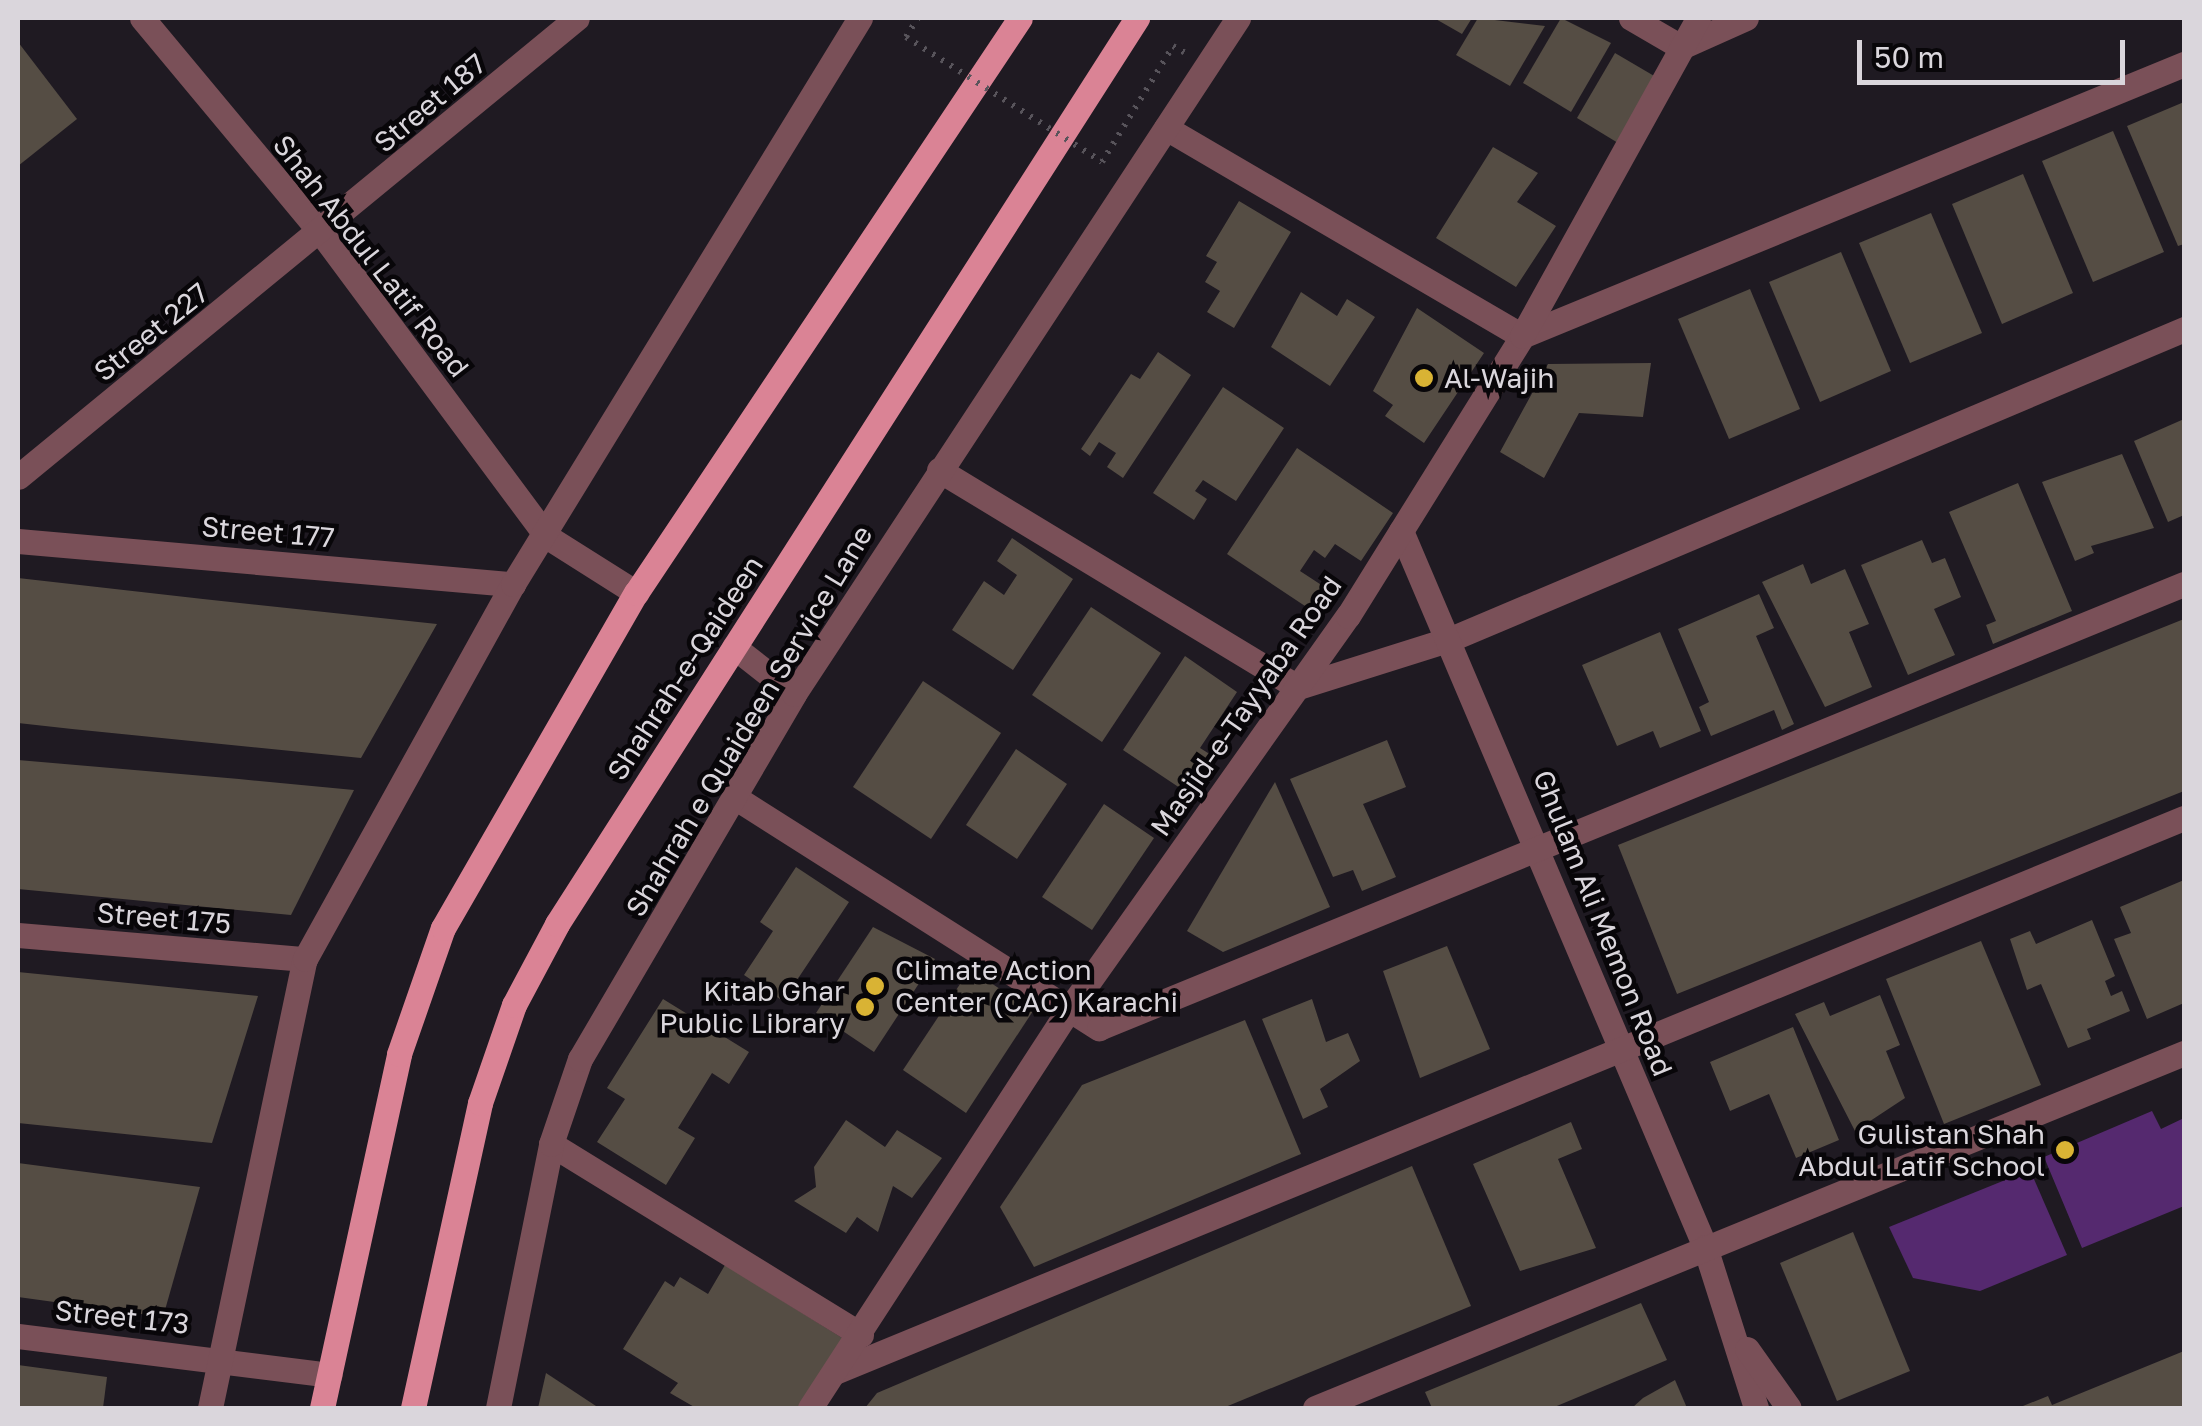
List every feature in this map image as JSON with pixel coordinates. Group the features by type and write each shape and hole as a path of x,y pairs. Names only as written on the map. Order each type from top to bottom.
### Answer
{"main road":[{"path":"322,1408 400,1054 443,928 636,592 1020,18"},
{"name":"Shahrah-e-Qaideen","path":"413,1408 480,1102 514,1005 734,647 1138,18"}],"street":[{"name":"Shah Abdul Latif Road","path":"142,18 322,234 546,536"},
{"name":"Street 187","path":"322,234 577,18"},
{"path":"210,1408 306,960 514,584 860,18"},
{"name":"Shahrah e Quaideen Service Lane","path":"498,1408 550,1144 580,1060 794,694 1238,18"},
{"path":"1631,18 1681,47 1746,18"},
{"name":"Masjid-e-Tayyaba Road","path":"810,1408 1070,1008 1298,687 1400,530 1522,336 1698,18"},
{"path":"1166,128 1522,336 2184,64"},
{"name":"Street 227","path":"18,477 322,234"},
{"path":"939,470 1298,687 1453,638 2184,329"},
{"name":"Ghulam Ali Memon Road","path":"1400,530 1453,638 1741,1341"},
{"path":"546,536 636,592"},
{"name":"Street 177","path":"18,541 514,584"},
{"path":"736,798 1099,1028 2184,584"},
{"path":"734,647 794,694"},
{"path":"835,1372 2184,818"},
{"name":"Street 175","path":"18,935 306,960"},
{"path":"1315,1408 2184,1053"},
{"path":"550,1144 861,1335"},
{"name":"Street 173","path":"18,1336 220,1358 330,1375"},
{"path":"1741,1341 1756,1408"},
{"path":"1741,1341 1789,1408"}],"path":[{"path":"918,18 906,37 1102,162 1172,46"}],"shaded area":[{"path":"2152,1111 2161,1129 2184,1118 2184,1206 2082,1248 2044,1157"},
{"path":"2030,1170 2067,1255 1980,1291 1913,1278 1889,1227"}],"building":[{"path":"1434,18 1472,18 1462,34"},
{"path":"1478,18 1545,26 1510,86 1456,55"},
{"path":"1561,18 1611,43 1571,112 1523,83"},
{"path":"18,42 77,119 18,166"},
{"path":"1615,53 1661,80 1623,146 1577,118"},
{"path":"2184,102 2184,244 2178,246 2127,126"},
{"path":"2113,131 2164,252 2093,282 2042,161"},
{"path":"1493,147 1538,173 1517,202 1556,226 1516,287 1436,238"},
{"path":"2023,174 2073,293 2002,324 1952,204"},
{"path":"1239,201 1291,232 1234,328 1207,312 1220,291 1205,282 1217,262 1206,256"},
{"path":"1931,213 1982,333 1910,363 1859,243"},
{"path":"1841,252 1891,371 1820,402 1769,282"},
{"path":"1750,289 1800,409 1729,439 1678,319"},
{"path":"1301,292 1337,316 1347,299 1375,317 1330,386 1271,347"},
{"name":"Al-Wajih","path":"1417,308 1484,353 1424,443 1385,416 1393,405 1373,391"},
{"path":"1158,352 1191,375 1123,478 1107,467 1116,453 1099,442 1090,456 1081,449 1131,374 1140,379"},
{"path":"1651,363 1643,417 1579,413 1544,478 1500,452 1548,364"},
{"path":"1223,387 1284,428 1236,501 1203,480 1195,491 1207,499 1194,520 1153,493"},
{"path":"2184,419 2184,515 2168,522 2134,441"},
{"path":"1297,448 1393,513 1361,561 1335,544 1325,558 1314,550 1300,571 1326,588 1311,610 1227,554"},
{"path":"2122,454 2154,528 2091,546 2094,553 2075,561 2042,482"},
{"path":"2018,483 2072,611 1993,644 1986,625 1996,621 1949,512"},
{"path":"1012,538 1073,579 1013,670 952,630 984,581 1004,595 1017,575 997,561"},
{"path":"1922,540 1932,563 1945,558 1961,597 1934,609 1955,655 1908,675 1861,565"},
{"path":"1803,564 1811,584 1845,569 1869,624 1849,632 1872,687 1825,707 1762,582"},
{"path":"18,578 437,624 361,758 72,729 18,723"},
{"path":"1759,594 1774,628 1756,636 1794,724 1782,730 1774,710 1711,736 1699,707 1709,702 1678,629"},
{"path":"1091,607 1161,653 1102,742 1032,695"},
{"path":"2184,619 2184,791 1677,994 1618,845"},
{"path":"1660,632 1701,731 1660,748 1653,731 1617,746 1582,665"},
{"path":"1185,656 1237,692 1200,748 1216,758 1192,796 1123,750"},
{"path":"923,681 1001,733 931,839 853,787"},
{"path":"1387,740 1406,787 1363,804 1396,877 1362,891 1353,870 1333,877 1290,779"},
{"path":"1016,749 1067,784 1017,859 966,825"},
{"path":"18,760 354,790 291,915 18,889"},
{"path":"1275,782 1330,907 1223,952 1187,931"},
{"path":"1104,804 1154,838 1092,930 1042,897"},
{"path":"796,867 849,902 783,1001 744,975 773,931 760,922"},
{"path":"2184,880 2184,1003 2147,1019 2114,939 2131,933 2120,907"},
{"path":"2092,920 2115,976 2105,981 2111,996 2122,991 2130,1011 2087,1029 2091,1039 2068,1048 2041,984 2027,990 2010,939 2030,931 2036,944"},
{"name":"Climate Action Center (CAC) Karachi","path":"873,927 935,959 874,1052 816,1013"},
{"path":"1981,941 2041,1085 1944,1124 1886,979"},
{"path":"1447,946 1490,1049 1420,1078 1383,971"},
{"path":"970,969 1033,1011 966,1113 903,1070"},
{"path":"18,972 258,996 212,1143 18,1123"},
{"path":"1880,995 1900,1045 1886,1051 1905,1098 1855,1131 1795,1014 1824,1002 1830,1016"},
{"path":"663,999 749,1052 729,1084 712,1073 678,1128 695,1138 666,1185 597,1142 625,1099 607,1088"},
{"path":"1312,999 1326,1042 1348,1033 1360,1061 1320,1089 1328,1107 1303,1119 1262,1019"},
{"path":"1245,1020 1301,1154 1034,1267 1000,1207 1082,1085"},
{"path":"1793,1027 1839,1140 1796,1158 1769,1094 1730,1111 1710,1062"},
{"path":"846,1120 885,1147 897,1130 942,1158 912,1198 893,1186 878,1232 857,1217 846,1233 794,1201 816,1187 814,1167"},
{"path":"1571,1122 1582,1149 1558,1159 1596,1248 1520,1271 1473,1164"},
{"path":"18,1163 200,1187 163,1317 18,1297"},
{"path":"1412,1166 1471,1306 1223,1408 865,1408 877,1393"},
{"path":"1853,1232 1910,1371 1837,1401 1780,1263"},
{"path":"725,1265 847,1341 806,1408 696,1408 670,1393 678,1383 623,1349 665,1281 674,1287 680,1277 708,1294"},
{"path":"1641,1303 1667,1360 1552,1408 1432,1408 1425,1392"},
{"path":"2184,1351 2184,1408 2018,1408 2048,1396 2052,1405"},
{"path":"18,1365 107,1377 103,1408 18,1408"},
{"path":"546,1373 599,1408 538,1408"},
{"path":"1675,1380 1687,1408 1632,1408 1643,1398"}],"place":[{"name":"Al-Wajih","path":"1424,378"},
{"name":"Climate Action Center (CAC) Karachi","path":"875,986"},
{"name":"Kitab Ghar Public Library","path":"865,1007"},
{"name":"Gulistan Shah Abdul Latif School","path":"2065,1150"}]}
